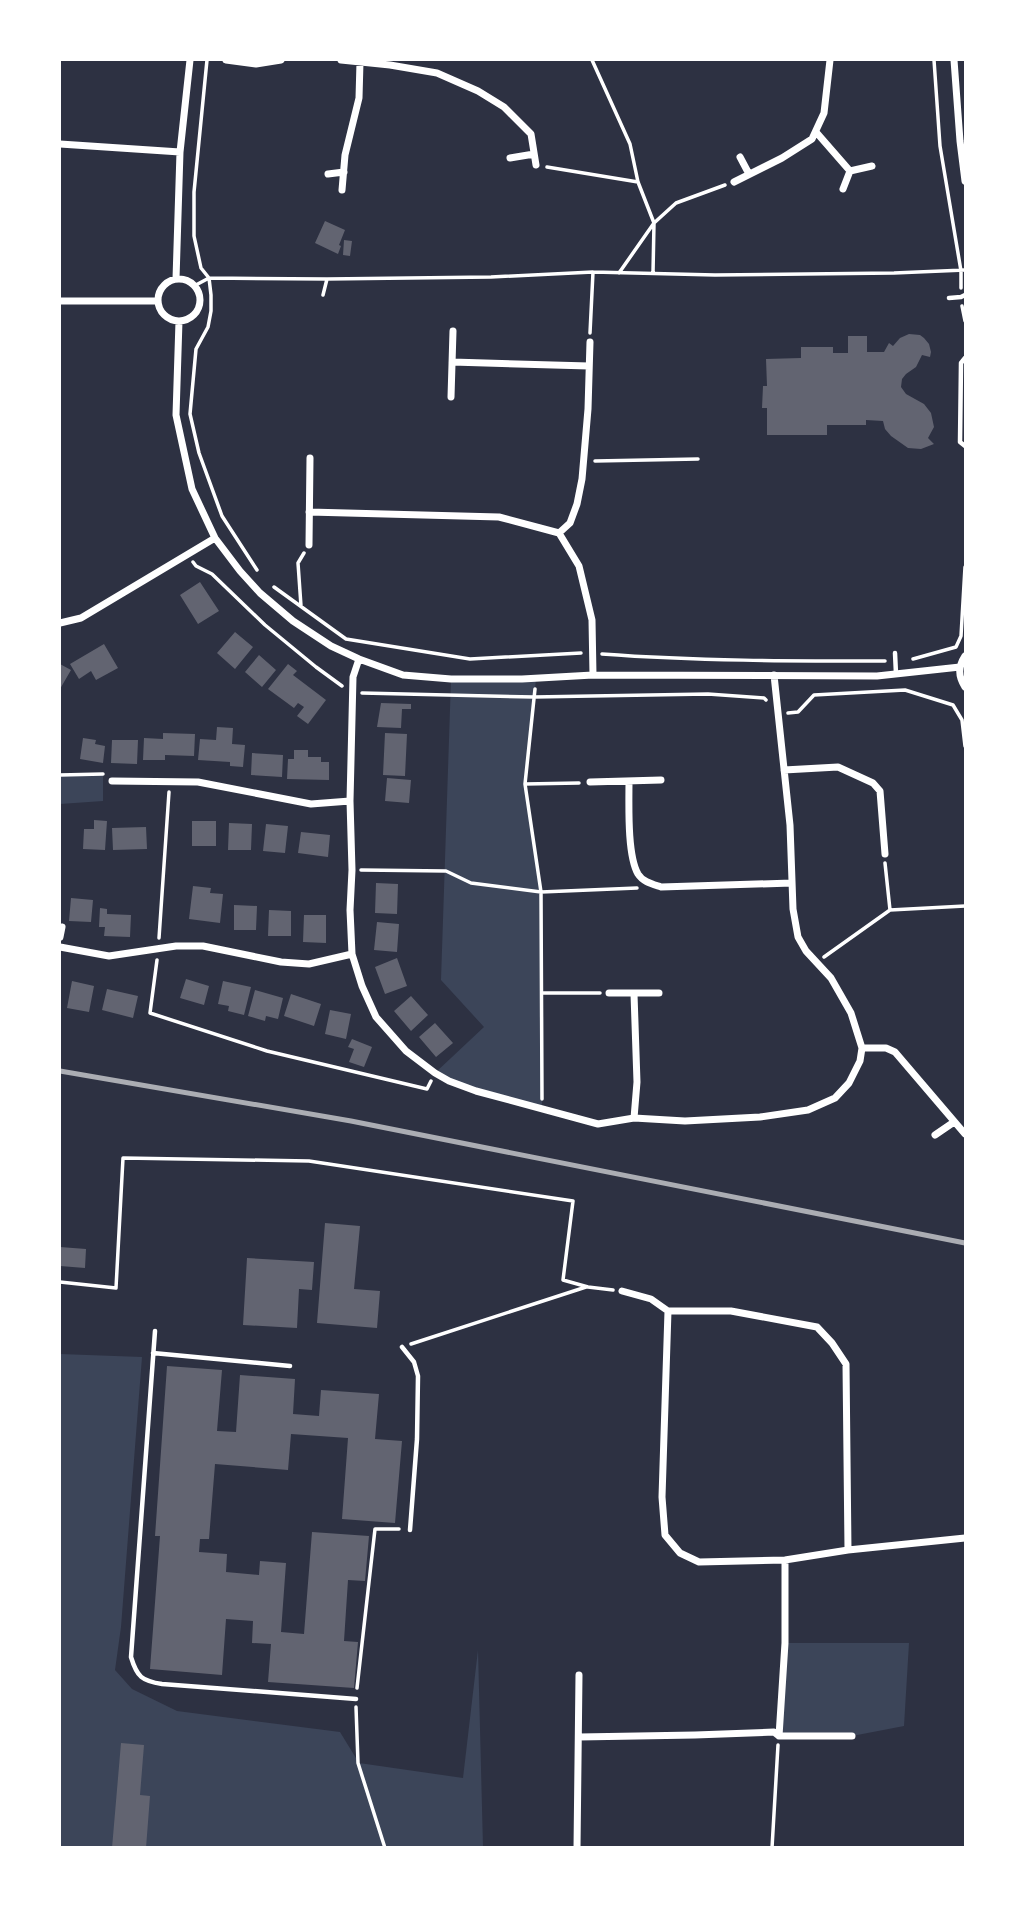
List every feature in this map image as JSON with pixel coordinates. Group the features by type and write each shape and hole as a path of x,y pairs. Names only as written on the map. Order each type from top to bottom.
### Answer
{"street":[{"path":"176,279 180,152 190,60"},
{"path":"226,60 256,64 281,60"},
{"path":"341,60 437,73 478,91 503,107 531,134 536,165"},
{"path":"734,182 782,158 812,139 824,113 830,60"},
{"path":"954,60 965,181"},
{"path":"342,190 345,155 359,98 359,62"},
{"path":"816,132 850,172"},
{"path":"60,144 180,152"},
{"path":"510,158 534,154"},
{"path":"740,157 749,174"},
{"path":"850,172 872,166"},
{"path":"328,174 344,172"},
{"path":"843,189 850,172"},
{"path":"176,279 186,280 194,286 200,297 195,313 187,320 168,318 160,310 160,291 166,283 176,279"},
{"path":"60,301 158,301"},
{"path":"179,321 176,415 192,489 215,538 260,593 293,621 331,646 359,659 403,675 450,679 536,679 593,675 877,676 960,667"},
{"path":"451,397 453,331"},
{"path":"559,533 570,523 577,504 583,462 590,342"},
{"path":"452,362 589,366"},
{"path":"309,545 310,458"},
{"path":"309,512 499,517 559,533 579,566 592,620 593,675"},
{"path":"60,623 80,618 215,538"},
{"path":"965,656 960,667 960,676 965,687"},
{"path":"359,659 353,677 350,801 352,954 376,1017 405,1051 449,1081 476,1091 598,1124 634,1118 685,1121 760,1117 808,1110 835,1098 849,1083 860,1061 862,1048 851,1013 831,978 797,937 793,909 790,825 774,675"},
{"path":"784,770 838,767 873,783 880,791 885,854"},
{"path":"590,782 661,780"},
{"path":"112,781 198,782 311,804 350,801"},
{"path":"629,781 633,855 638,873 647,883 661,887 792,883"},
{"path":"60,937 62,927"},
{"path":"60,947 109,956 158,948 203,946 281,962 309,964 352,954"},
{"path":"609,993 659,993"},
{"path":"634,994 637,1082 634,1118"},
{"path":"862,1048 886,1048 895,1052 965,1134"},
{"path":"935,1135 954,1122"},
{"path":"622,1291 651,1299 668,1311 731,1311 805,1325 817,1328 832,1343 846,1364 848,1550"},
{"path":"668,1311 662,1497 665,1535 680,1553 699,1562 785,1560 848,1550 965,1538"},
{"path":"779,1736 785,1643 785,1560"},
{"path":"577,1847 579,1675"},
{"path":"579,1737 774,1732 779,1736 852,1736"}],"lane":[{"path":"950,298 963,296"},
{"path":"965,358 961,363 960,442 965,446"},
{"path":"895,653 896,674"},
{"path":"155,1331 131,1657 135,1671 147,1682 162,1684 356,1699"},
{"path":"402,1347 414,1362 418,1376 417,1438 410,1530"},
{"path":"153,1353 290,1366"}],"path":[{"path":"592,60 630,144 638,183 654,223 653,274"},
{"path":"934,60 940,146 963,270 965,321"},
{"path":"536,165 638,183"},
{"path":"619,273 654,223 676,203 734,182"},
{"path":"194,286 209,278 491,277 593,272 853,274 963,270"},
{"path":"590,342 593,272"},
{"path":"323,295 327,279"},
{"path":"583,462 698,459"},
{"path":"293,621 302,607 298,562 309,545"},
{"path":"536,679 526,784 541,892 542,1108"},
{"path":"60,775 104,774 112,781"},
{"path":"170,781 158,948 150,1013 268,1051 427,1088 435,1073"},
{"path":"526,784 590,782"},
{"path":"885,854 890,910"},
{"path":"352,870 446,871 471,883 541,892 661,887"},
{"path":"816,962 890,910 965,906"},
{"path":"542,993 609,993"},
{"path":"60,1282 116,1288 123,1158 309,1161 573,1201 563,1280 588,1287 622,1291"},
{"path":"402,1347 588,1287"},
{"path":"384,1847 358,1763 356,1699 375,1529 410,1530"},
{"path":"772,1847 779,1736"}],"shaded area":[{"path":"451,679 536,679 525,784 541,892 542,1108 476,1091 435,1073 484,1027 441,980"},
{"path":"60,773 103,773 103,801 60,804"},
{"path":"60,1354 142,1357 121,1627 115,1670 132,1689 177,1711 340,1732 359,1763 463,1778 478,1650 483,1847 60,1848"},
{"path":"785,1643 909,1643 904,1726 852,1736 779,1736"}],"building":[{"path":"325,221 345,230 338,254 315,243"},
{"path":"344,240 352,241 350,256 343,255"},
{"path":"909,334 924,338 931,352 930,357 922,355 916,367 902,379 901,387 906,394 924,404 931,413 934,427 928,438 934,444 921,449 908,448 891,436 883,421 866,420 866,425 827,425 827,435 767,435 767,408 762,408 763,386 767,386 766,359 801,358 801,347 833,347 833,353 848,353 848,336 867,336 867,352 884,352 889,343 893,346 900,338"},
{"path":"200,582 219,611 198,624 180,595"},
{"path":"235,632 253,647 235,669 217,653"},
{"path":"104,644 118,668 96,680 91,671 79,679 70,664"},
{"path":"259,655 276,670 262,687 245,672"},
{"path":"60,664 71,670 60,689"},
{"path":"288,664 297,671 293,675 326,700 308,724 297,716 304,707 298,703 294,708 268,689"},
{"path":"381,703 411,704 411,709 402,709 401,728 377,727"},
{"path":"217,727 233,728 232,744 245,745 243,767 230,766 230,762 198,760 200,739 216,740"},
{"path":"163,733 195,734 194,756 165,755 165,760 143,760 144,738 163,739"},
{"path":"385,733 407,734 405,776 383,775"},
{"path":"83,738 96,740 95,744 105,746 103,763 80,759"},
{"path":"112,740 138,740 137,764 111,763"},
{"path":"294,750 308,750 308,757 321,757 321,762 329,762 329,780 287,779 288,759 294,759"},
{"path":"252,753 283,755 282,777 251,775"},
{"path":"387,778 411,780 409,803 385,801"},
{"path":"94,820 107,821 105,850 83,849 84,829 94,829"},
{"path":"192,821 216,821 216,846 192,846"},
{"path":"229,823 252,824 251,850 228,850"},
{"path":"266,824 288,826 285,853 263,851"},
{"path":"146,827 147,849 113,850 112,828"},
{"path":"301,832 330,835 328,857 298,853"},
{"path":"376,883 398,884 397,914 375,913"},
{"path":"193,886 211,888 210,893 223,894 220,923 189,919"},
{"path":"71,898 93,900 91,922 69,921"},
{"path":"234,905 257,906 256,930 234,930"},
{"path":"100,908 107,909 107,914 131,915 130,937 104,936 105,927 99,927"},
{"path":"269,910 291,911 291,936 268,936"},
{"path":"304,915 326,915 326,943 303,942"},
{"path":"377,922 399,924 397,952 374,950"},
{"path":"397,958 407,986 385,994 375,967"},
{"path":"186,979 209,986 204,1005 180,998"},
{"path":"72,981 94,986 89,1012 67,1008"},
{"path":"223,981 251,987 244,1015 228,1011 229,1006 218,1004"},
{"path":"107,989 138,996 133,1018 102,1010"},
{"path":"255,990 283,998 278,1019 266,1016 265,1021 248,1016"},
{"path":"291,994 321,1004 314,1026 284,1016"},
{"path":"411,996 428,1015 411,1031 394,1011"},
{"path":"330,1010 351,1014 346,1039 325,1034"},
{"path":"435,1023 453,1043 436,1057 419,1037"},
{"path":"352,1039 372,1047 364,1067 349,1062 354,1049 348,1047"},
{"path":"325,1223 360,1226 354,1289 380,1291 377,1328 317,1323"},
{"path":"60,1247 86,1249 85,1268 60,1266"},
{"path":"247,1258 314,1262 312,1290 299,1289 297,1328 243,1325"},
{"path":"167,1366 222,1370 217,1431 236,1432 240,1375 295,1379 293,1414 319,1416 321,1390 379,1394 375,1439 402,1441 395,1523 342,1519 348,1438 291,1434 288,1470 215,1464 209,1539 200,1539 199,1552 227,1554 226,1572 259,1575 260,1561 286,1563 281,1632 304,1634 312,1532 369,1536 365,1581 348,1580 344,1641 358,1642 354,1688 268,1682 271,1644 252,1643 253,1621 226,1619 222,1675 150,1669 160,1536 155,1536"},
{"path":"121,1743 144,1745 140,1795 150,1796 146,1848 112,1848"}],"railway":[{"path":"60,1071 351,1121 965,1243"}]}
